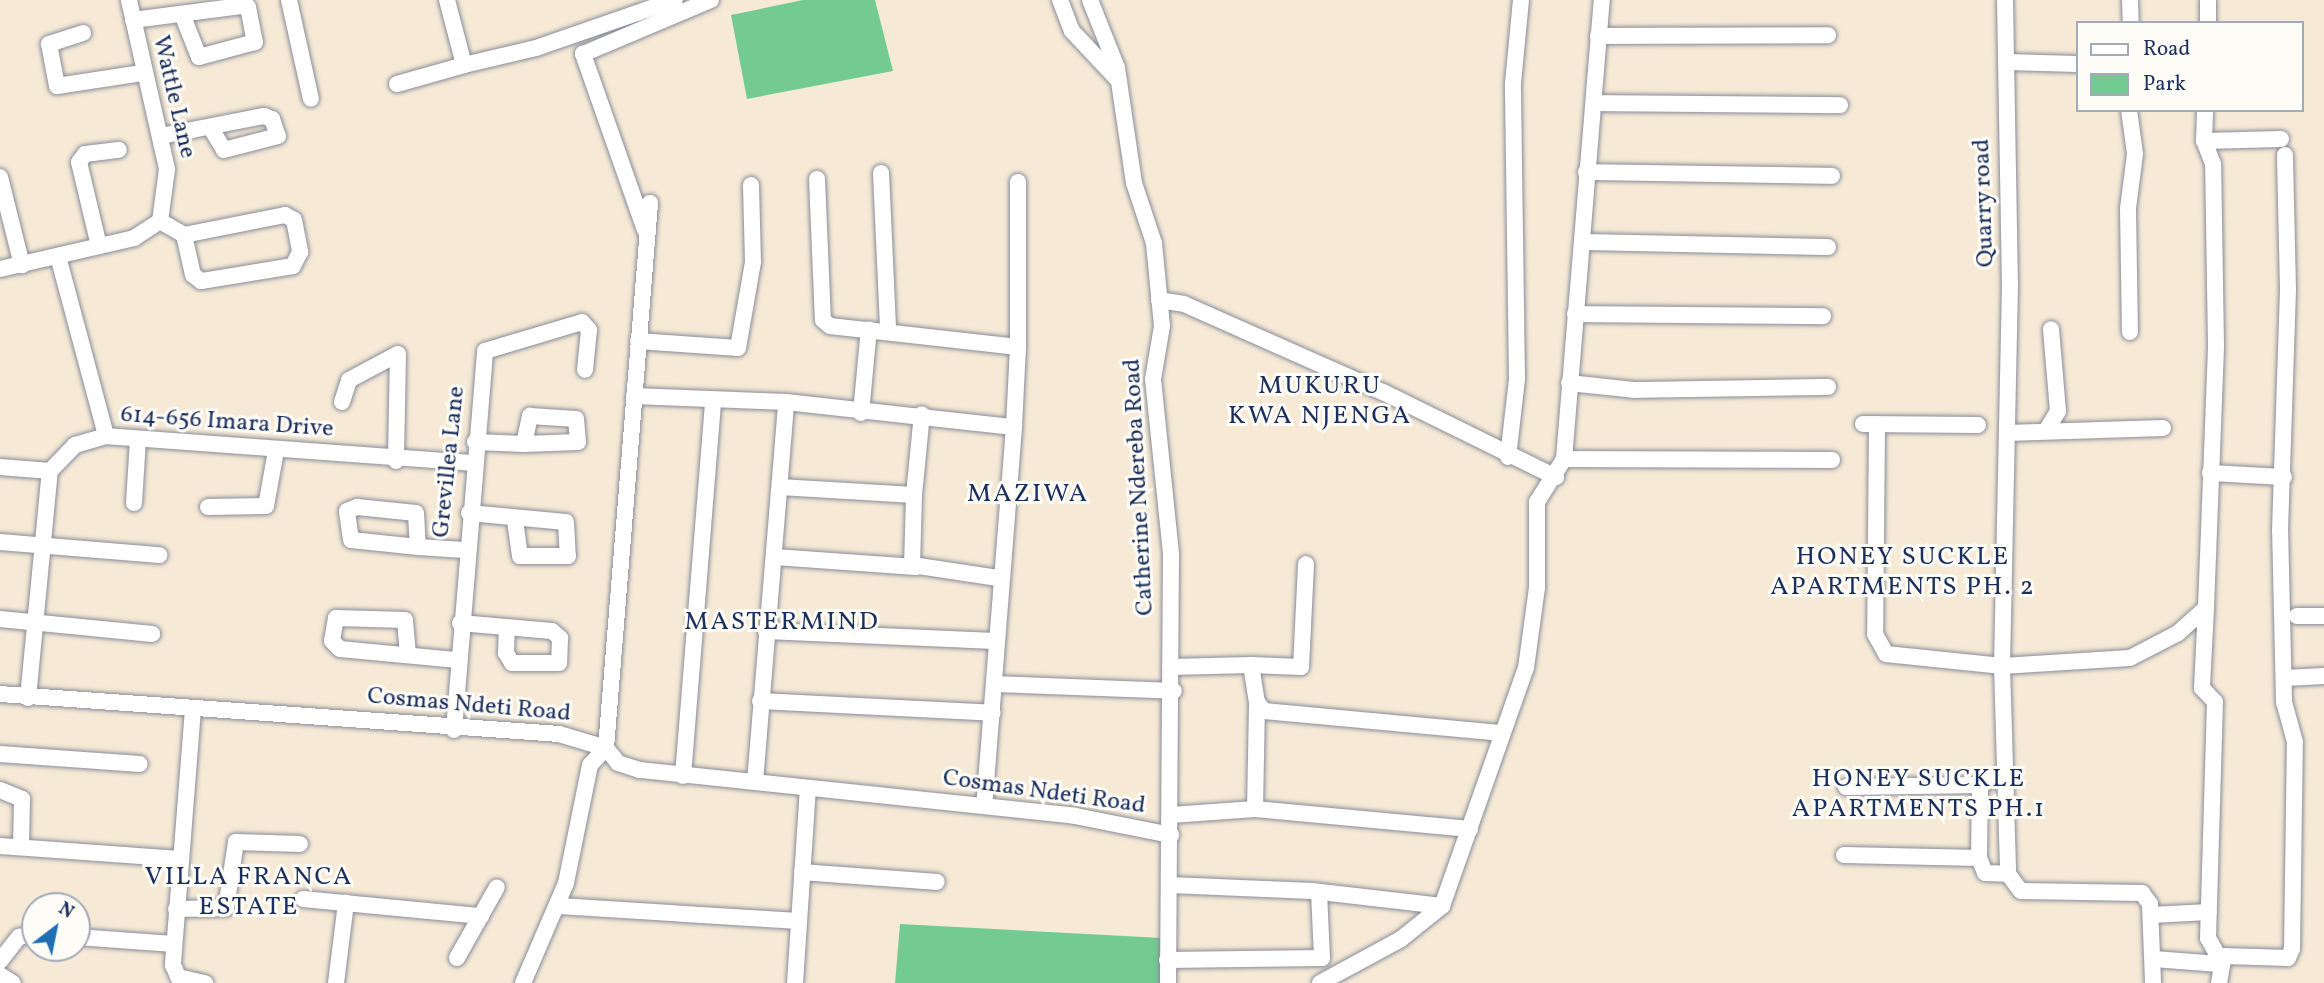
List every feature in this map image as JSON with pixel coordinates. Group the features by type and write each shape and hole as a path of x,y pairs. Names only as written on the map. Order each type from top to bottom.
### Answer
{"street":[{"name":"Wattle Lane","path":"129,0 142,73 161,135 167,169 160,221"},
{"path":"289,0 311,99"},
{"path":"447,0 464,65"},
{"path":"397,84 536,48 675,0"},
{"path":"647,234 583,54 712,0"},
{"path":"1060,0 1072,31 1119,81"},
{"name":"Catherine Ndereba Road","path":"1090,0 1119,81 1162,326 1153,379 1169,514 1170,667 1174,691 1168,983"},
{"path":"1508,457 1516,400 1513,83 1521,0"},
{"path":"1321,983 1401,939 1442,906 1470,829 1534,625 1537,502 1556,477 1564,459 1602,0"},
{"name":"Quarry road","path":"2005,0 2008,405 2002,666 2008,874"},
{"path":"2130,0 2131,21"},
{"path":"2208,0 2208,21"},
{"path":"133,20 182,14 248,7 255,42 199,57 182,14"},
{"path":"83,33 49,44 57,86 142,73"},
{"path":"1598,36 1828,35"},
{"path":"2006,62 2076,64"},
{"path":"1594,103 1840,105"},
{"path":"2129,112 2135,154 2128,209 2130,332"},
{"path":"2205,112 2204,141 2213,164 2210,473 2202,688 2215,702 2208,938 2219,962 2219,983"},
{"path":"161,135 210,127"},
{"path":"2204,141 2281,138"},
{"path":"99,246 79,162 85,154 119,149"},
{"path":"2154,959 2219,962 2287,958 2292,952 2295,742 2284,702 2286,155"},
{"path":"1586,172 1832,176"},
{"path":"881,173 888,330"},
{"path":"0,177 22,265"},
{"path":"817,178 823,320 869,329 1018,347"},
{"path":"984,806 995,684 998,578 1009,534 1018,347 1018,182"},
{"path":"638,341 738,348 753,262 751,186"},
{"path":"523,983 559,906 590,765 607,748 650,203"},
{"path":"0,269 59,260 99,246 134,239 160,221 184,235 281,215 294,220 300,252 293,266 201,281 193,275 184,235"},
{"path":"1582,242 1828,247"},
{"path":"59,260 106,436"},
{"path":"1159,300 1184,304 1383,392 1508,457 1556,477"},
{"path":"1575,314 1823,316"},
{"name":"Grevillea Lane","path":"454,730 464,550 475,442 489,348 582,323 589,330 585,370"},
{"path":"861,413 869,329"},
{"path":"2046,431 2059,402 2051,329"},
{"path":"343,397 349,380 390,355 399,356 396,461"},
{"path":"1569,383 1634,390 1828,387"},
{"path":"634,396 786,402 861,413 922,414 1014,427"},
{"path":"683,776 713,400"},
{"path":"755,782 786,402"},
{"path":"916,567 914,495 922,414"},
{"path":"1978,425 1870,424 1877,644 1899,656 2002,666 2130,657 2178,634 2206,608"},
{"path":"2007,433 2163,428"},
{"name":"614-656 Imara Drive","path":"50,471 75,445 106,436 396,461 474,463"},
{"path":"134,503 138,439"},
{"path":"475,442 524,444"},
{"path":"208,507 266,506 276,451"},
{"path":"1564,459 1832,460"},
{"path":"0,467 50,471 40,545 37,622 28,698"},
{"path":"2210,473 2284,477"},
{"path":"780,487 914,495"},
{"path":"418,547 416,513 349,508 351,540 418,547 464,550"},
{"path":"469,513 515,519"},
{"path":"0,542 159,555"},
{"path":"775,558 916,567 998,578"},
{"path":"1170,667 1301,667 1306,564"},
{"path":"408,655 405,621 343,615 334,624 332,641 340,649 457,660"},
{"path":"2297,616 2324,616"},
{"path":"0,619 152,634"},
{"path":"460,623 506,628"},
{"path":"766,631 995,641"},
{"path":"1251,666 1257,702 1255,809"},
{"path":"2285,678 2324,676"},
{"path":"995,684 1174,691"},
{"name":"Cosmas Ndeti Road","path":"0,694 454,730 559,734 607,748 628,768 683,776 984,806 1171,835"},
{"path":"760,701 993,713"},
{"path":"1257,702 1264,711 1500,733"},
{"path":"193,709 174,944 176,974 205,983"},
{"path":"0,754 140,764"},
{"path":"1846,787 1980,785 2004,774"},
{"path":"1980,785 1979,858 1985,873 2008,874 2021,891 2142,893 2151,915 2153,983"},
{"path":"795,983 808,788"},
{"path":"0,790 22,799 21,847"},
{"path":"1171,815 1255,809 1470,829"},
{"path":"176,909 226,908 236,842 300,844"},
{"path":"0,846 180,859"},
{"path":"1844,855 1979,858"},
{"path":"802,872 937,882"},
{"path":"1170,886 1319,892 1442,906"},
{"path":"457,958 497,887"},
{"path":"1167,960 1322,958 1319,892"},
{"path":"303,899 481,916"},
{"path":"336,983 345,903"},
{"path":"559,906 799,921"},
{"path":"2151,915 2209,912"},
{"path":"0,961 21,937"},
{"path":"91,938 174,944"},
{"path":"0,975 13,983"}],"green space":[{"path":"803,0 875,0 893,71 747,99 731,15"},
{"path":"900,924 1162,938 1163,983 895,983"}],"district":[{"name":"MUKURU KWA NJENGA","path":"1320,402"},
{"name":"MAZIWA","path":"1028,495"},
{"name":"HONEY SUCKLE APARTMENTS PH. 2","path":"1903,573"},
{"name":"MASTERMIND","path":"782,623"},
{"name":"HONEY SUCKLE APARTMENTS PH.1","path":"1919,795"},
{"name":"VILLA FRANCA ESTATE","path":"249,893"}]}
